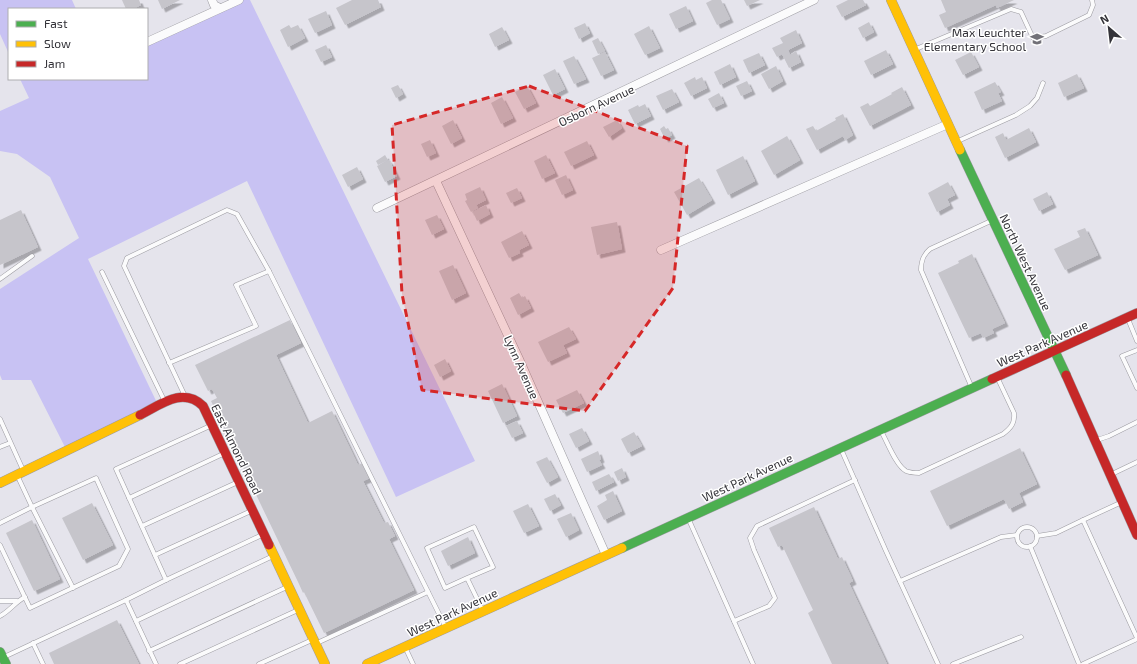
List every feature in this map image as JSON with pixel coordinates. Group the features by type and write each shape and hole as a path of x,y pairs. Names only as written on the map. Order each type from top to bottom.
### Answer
{"street":[{"path":"212,0 214,5 220,8"},
{"path":"148,42 239,0"},
{"name":"Osborn Avenue","path":"377,208 814,0"},
{"name":"North West Avenue","path":"891,0 956,142 1055,351 1137,535"},
{"path":"661,250 948,124"},
{"name":"Lynn Avenue","path":"436,181 606,555"},
{"name":"West Park Avenue","path":"367,664 1137,313"},
{"path":"0,483 176,397 184,396"},
{"name":"East Almond Road","path":"184,396 199,400 204,406 325,664"}],"lane":[{"path":"914,50 1011,9 1021,12 1033,38 1046,36 1089,15 1093,5 1092,0"},
{"path":"956,142 1016,115 1030,106 1036,98 1043,83"},
{"path":"184,396 124,266 127,258 227,210 237,214 269,271 446,628"},
{"path":"972,388 921,270 921,263 923,257 930,248 993,220"},
{"path":"0,279 32,256"},
{"path":"169,363 256,326 236,285 269,271"},
{"path":"102,272 165,403"},
{"path":"1127,318 1137,341"},
{"path":"1137,350 1122,356 1137,388"},
{"path":"881,430 900,466 905,471 919,473 1003,434 1013,425 1015,419 1014,413 997,377"},
{"path":"0,419 32,507 73,588"},
{"path":"1095,440 1109,436 1137,422"},
{"path":"166,580 116,469 213,425"},
{"path":"0,447 10,443"},
{"path":"841,448 938,664"},
{"path":"129,498 226,453"},
{"path":"1110,475 1137,462"},
{"path":"0,523 96,478 128,549 119,566 30,608 0,545"},
{"path":"734,621 769,606 776,598 750,538 757,526 855,480"},
{"path":"142,526 239,481"},
{"path":"1037,536 1056,533 1122,502"},
{"path":"155,555 253,510"},
{"path":"688,518 753,664"},
{"path":"1083,520 1137,638 1083,664"},
{"path":"474,527 493,567 467,578 445,588 427,548 474,527"},
{"path":"1026,527 1032,528 1037,536 1035,542 1027,547 1018,542 1017,535 1020,530 1026,527"},
{"path":"3,658 264,534"},
{"path":"900,581 1001,537 1017,535"},
{"path":"1030,546 1079,664"},
{"path":"136,621 274,555"},
{"path":"467,578 483,611"},
{"path":"150,651 288,586"},
{"path":"260,664 428,592"},
{"path":"0,601 17,601 25,598"},
{"path":"126,600 156,664"},
{"path":"0,616 8,612 17,601"},
{"path":"180,664 300,610"},
{"path":"953,664 1021,637"},
{"path":"33,643 43,664"},
{"path":"405,647 413,664"}],"highlighted area":[{"path":"529,86 687,146 673,288 585,411 422,390 402,294 392,125"}],"shaded area":[{"path":"0,0 72,0 76,8 8,8 8,52 0,34"},
{"path":"230,0 250,0 475,461 396,497 247,181 88,259 159,407 67,451 31,380 2,380 0,375 0,289 79,238 50,177 17,154 0,151 0,111 29,98 20,80 148,80 148,39"}],"building":[{"path":"122,0 139,0 141,5 135,8 126,8"},
{"path":"158,0 180,0 162,9"},
{"path":"352,0 378,0 381,7 345,25 336,8"},
{"path":"712,0 721,0 730,19 717,25 706,3"},
{"path":"744,0 760,0 747,6"},
{"path":"848,0 863,0 866,5 842,17 836,6"},
{"path":"941,0 1014,0 997,8 996,5 945,28 939,15 946,12"},
{"path":"686,6 693,21 676,29 669,14"},
{"path":"326,11 332,25 315,33 308,19"},
{"path":"869,22 874,32 863,38 858,28"},
{"path":"585,23 590,33 579,39 574,28"},
{"path":"289,25 291,28 298,25 305,38 288,47 280,30"},
{"path":"649,26 660,48 645,55 634,34"},
{"path":"502,27 509,40 495,47 489,34"},
{"path":"796,30 802,43 788,50 790,55 796,51 801,62 789,68 782,54 777,57 772,48 783,43 780,38"},
{"path":"598,38 605,51 598,54 592,41"},
{"path":"326,45 332,57 321,62 315,50"},
{"path":"886,50 893,64 871,75 864,61"},
{"path":"605,52 614,70 601,76 592,58"},
{"path":"971,52 979,67 963,75 955,60"},
{"path":"759,53 765,65 749,73 743,60"},
{"path":"574,56 586,79 574,84 563,61"},
{"path":"730,64 736,77 720,85 714,72"},
{"path":"776,66 783,81 769,89 761,74"},
{"path":"555,69 565,89 553,95 543,75"},
{"path":"1077,74 1084,88 1064,97 1058,83"},
{"path":"695,77 696,80 702,77 707,88 691,96 684,83"},
{"path":"747,81 752,91 741,96 736,86"},
{"path":"995,82 1001,92 998,93 1002,101 982,110 974,92"},
{"path":"398,85 403,94 396,98 391,88"},
{"path":"527,86 536,103 524,109 515,92"},
{"path":"902,87 911,105 870,126 860,107 868,103 870,106"},
{"path":"672,89 679,102 663,110 656,96"},
{"path":"719,93 724,103 713,108 708,99"},
{"path":"502,97 513,118 501,124 491,103"},
{"path":"645,104 651,116 635,124 628,110 638,105 639,107"},
{"path":"843,114 853,135 845,140 843,136 817,150 806,129 813,126 816,131 836,120 835,118"},
{"path":"453,120 462,138 451,144 442,126"},
{"path":"617,120 622,128 609,137 603,127"},
{"path":"664,126 666,129 668,128 672,135 665,139 660,129"},
{"path":"1029,128 1036,142 1005,158 995,137 1003,133 1006,140"},
{"path":"787,136 800,160 774,175 761,151"},
{"path":"430,140 436,153 427,157 421,144"},
{"path":"587,141 594,155 571,166 564,152"},
{"path":"385,155 388,160 378,165 376,161"},
{"path":"546,155 555,173 542,179 534,161"},
{"path":"743,156 755,181 728,195 716,170"},
{"path":"389,160 397,176 385,182 377,166"},
{"path":"357,167 363,179 348,187 342,175"},
{"path":"566,175 573,190 562,195 555,180"},
{"path":"699,178 712,200 687,215 674,192"},
{"path":"948,182 955,195 947,199 950,205 937,212 928,193"},
{"path":"480,187 486,200 476,205 478,208 471,212 465,201 467,200 465,194"},
{"path":"517,188 522,198 511,203 506,193"},
{"path":"1047,192 1053,204 1039,211 1033,199"},
{"path":"486,205 490,214 477,221 473,212"},
{"path":"21,210 38,247 0,265 0,220"},
{"path":"437,215 444,229 432,235 425,220"},
{"path":"617,222 622,249 597,255 591,227"},
{"path":"1085,228 1098,255 1065,270 1054,249 1080,237 1077,231"},
{"path":"522,231 529,245 519,250 520,253 509,258 501,242"},
{"path":"972,254 1005,323 992,329 994,333 983,338 981,333 969,338 938,273 959,263 958,261"},
{"path":"453,265 466,293 452,300 439,271"},
{"path":"519,293 522,298 525,296 531,308 518,315 510,298"},
{"path":"290,320 301,343 276,355 308,423 332,411 358,465 363,463 370,478 363,481 384,523 388,522 395,536 389,539 414,590 324,633 304,592 303,593 211,401 217,398 212,389 208,391 195,365"},
{"path":"569,327 576,339 563,345 567,353 548,362 538,342"},
{"path":"445,359 451,371 440,377 434,365"},
{"path":"502,384 517,416 503,423 488,391"},
{"path":"577,390 584,403 563,413 556,400"},
{"path":"517,421 523,433 512,438 506,426"},
{"path":"582,428 589,441 576,448 569,434"},
{"path":"634,432 642,446 628,453 621,439"},
{"path":"1020,448 1037,484 1019,493 1023,502 1009,509 1004,499 947,526 930,491"},
{"path":"598,451 601,459 599,460 602,465 587,472 581,459"},
{"path":"547,457 558,477 547,483 536,462"},
{"path":"622,468 626,477 618,481 614,472"},
{"path":"609,474 614,482 596,491 592,482"},
{"path":"613,491 622,511 604,520 597,506 607,500 605,495"},
{"path":"555,494 561,505 550,511 544,499"},
{"path":"92,503 113,545 83,560 62,518"},
{"path":"528,504 539,526 524,533 513,511"},
{"path":"814,507 838,559 842,557 853,581 849,583 887,664 832,664 808,613 813,610 782,545 778,547 769,528"},
{"path":"571,513 579,530 566,537 557,519"},
{"path":"32,520 60,579 34,591 6,533"},
{"path":"468,537 475,553 448,566 441,551"},
{"path":"117,620 139,664 54,664 49,653"}],"traffic: fast":[{"path":"960,150 1066,375"},
{"path":"622,548 992,379"},
{"path":"0,652 6,664"}],"traffic: slow":[{"path":"891,0 960,150"},
{"path":"0,483 140,415"},
{"path":"269,545 325,664"},
{"path":"367,664 622,548"}],"traffic: jam":[{"path":"992,379 1137,313"},
{"path":"1066,375 1137,535"},
{"path":"140,415 163,402 180,397 195,400 203,406 269,545"}],"place":[{"name":"Max Leuchter Elementary School","path":"1037,39"}]}
